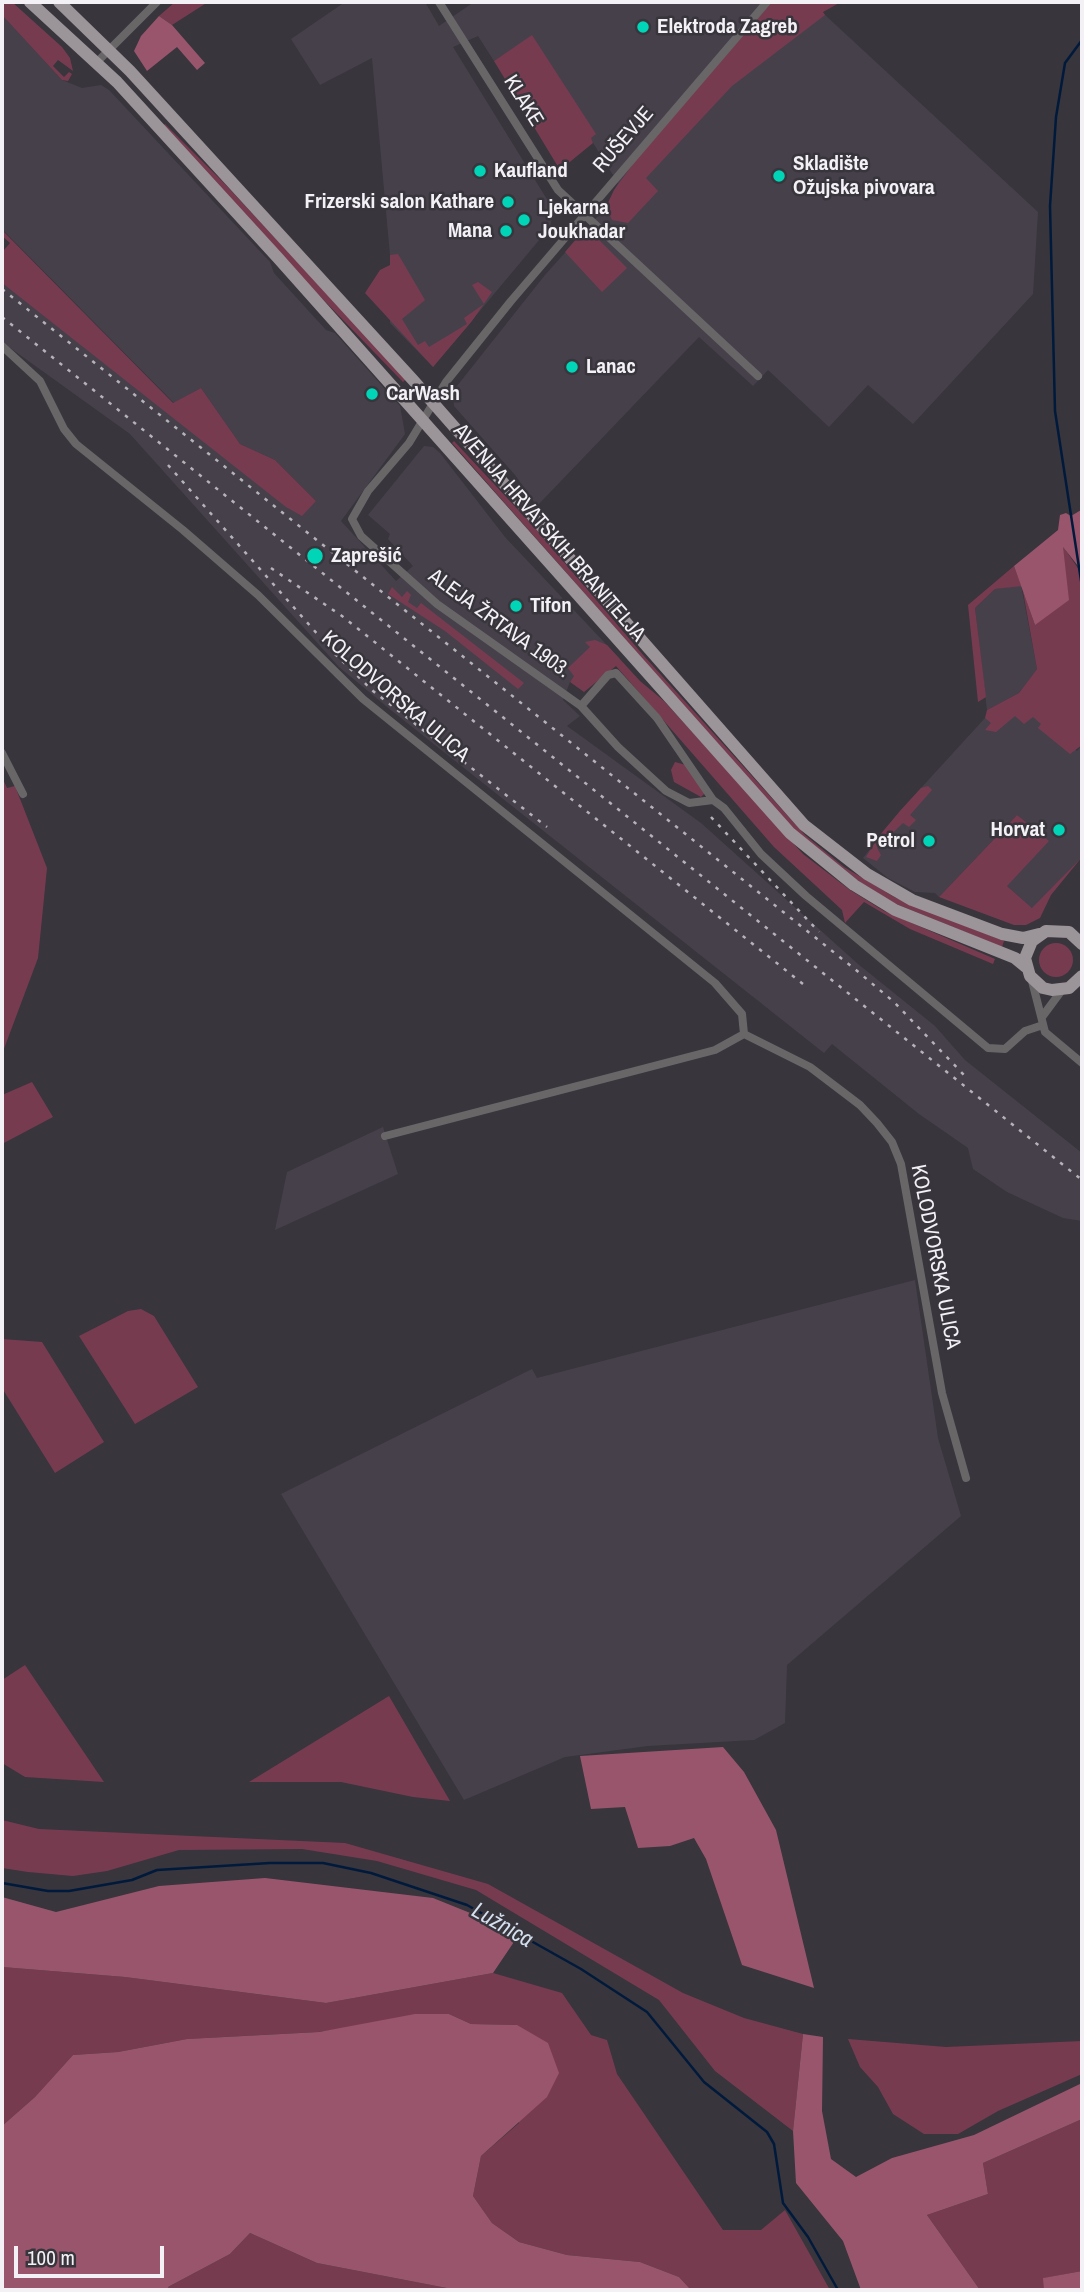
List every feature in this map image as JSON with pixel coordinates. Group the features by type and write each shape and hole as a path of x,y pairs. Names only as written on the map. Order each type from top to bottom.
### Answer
{"main road":[{"name":"AVENIJA HRVATSKIH BRANITELJA","path":"30,2 96,62 424,418 790,833 854,885 895,910 1015,958 1043,988 1062,990"},
{"name":"AVENIJA HRVATSKIH BRANITELJA","path":"59,2 108,49 432,402 743,758 822,841 867,874 922,904 1002,934 1023,938 1061,929 1075,936 1082,944"},
{"path":"1028,971 1027,949 1039,934"},
{"path":"1062,990 1080,981"}],"street":[{"path":"96,62 157,2"},
{"name":"KLAKE","path":"439,2 554,184 758,376"},
{"name":"RUŠEVJE","path":"432,402 584,213 767,2"},
{"name":"KOLODVORSKA ULICA","path":"2,346 40,381 64,429 76,444 184,530 258,595 363,699 715,983 742,1014 744,1034 810,1067 860,1105 892,1142 903,1177 942,1393 966,1478"},
{"name":"ALEJA ŽRTAVA 1903.","path":"432,402 409,443 357,505 352,513 353,526 361,537 437,604 581,706 650,777 673,796 689,803 713,800"},
{"path":"581,706 608,675 616,673 657,718 713,800 724,808 761,854 806,896 988,1048 1005,1049 1025,1031 1042,1021 1062,990"},
{"path":"2,753 23,794"},
{"path":"1028,971 1048,1036 1082,1063"},
{"path":"385,1136 715,1049 744,1034"}],"shaded area":[{"path":"2,2 12,2 62,47 70,58 73,71 58,60 53,66 64,77 69,72 72,74 68,81 62,80 2,15"},
{"path":"175,2 208,2 172,25 159,16"},
{"path":"345,2 425,2 439,26 474,2 811,2 1038,212 1033,294 913,424 868,385 829,427 768,370 753,386 699,337 537,506 515,475 454,406 453,391 545,275 606,207 618,183 590,138 595,134 532,36 494,61 478,36 453,47 548,201 553,214 550,227 433,367 390,323 390,255 372,58 320,85 291,39"},
{"path":"772,2 841,2 823,12 825,15 732,86 646,178 658,191 628,223 612,220 606,207 614,190 639,156"},
{"path":"2,15 62,80 82,88 101,85 109,90 270,262 274,273 326,330 335,333 400,406 405,434 341,521 396,581 413,566 388,539 390,534 368,515 424,446 433,447 440,453 505,537 620,659 590,686 575,676 570,682 563,700 580,716 567,726 701,823 858,964 935,1026 965,1060 1082,1153 1082,1221 1063,1218 1007,1192 973,1169 968,1148 919,1114 832,1044 824,1053 392,711 339,667 130,434 2,342 2,283 287,505 316,501 275,460 240,444 201,388 174,403 2,229"},
{"path":"159,16 172,25 205,63 197,70 177,47 147,71 134,51 141,36"},
{"path":"532,35 596,134 591,138 593,143 560,170 494,61"},
{"path":"165,124 224,183 406,379 403,382 313,289 163,126"},
{"path":"2,230 173,403 201,388 240,444 275,460 316,501 302,516 286,507 2,283 2,249 10,243 2,236"},
{"path":"583,231 591,232 627,268 602,292 565,252"},
{"path":"398,254 425,300 402,319 418,345 425,341 429,347 467,324 464,318 483,304 433,367 365,293 380,270 390,265 390,255"},
{"path":"478,282 492,292 484,304 472,285"},
{"path":"454,441 535,528 644,656 805,835 844,867 896,898 1004,941 1002,947 894,903 860,882 793,829 452,443"},
{"path":"1081,510 1082,571 1063,547 1069,600 1035,625 1014,566 1058,530 1060,515 1066,513 1071,516"},
{"path":"1062,545 1082,574 1082,745 1070,754 1038,728 1041,724 1033,717 1024,724 1015,716 996,732 985,730 991,723 985,718 987,710 1019,693 1037,669 1023,590 1035,625"},
{"path":"1014,566 1021,586 995,589 975,608 986,697 978,702 968,605"},
{"path":"1021,585 1037,669 1019,693 987,710 975,608 995,589"},
{"path":"392,587 402,597 407,591 411,595 408,602 417,608 421,603 524,683 518,689 445,631 388,594"},
{"path":"595,640 607,645 640,681 664,701 803,854 850,890 884,911 995,959 993,964 910,929 864,902 845,923 842,910 774,847 616,666 584,692 570,682 574,676 568,668 590,647 585,642"},
{"path":"1021,701 1077,751 1082,745 1082,857 1033,909 1007,886 1021,819 1017,815 939,897 935,893 915,892 888,878 863,858 900,811 985,718"},
{"path":"675,762 686,765 705,793 701,797 674,782 671,770"},
{"path":"2,777 7,788 15,786 47,868 38,958 2,1054"},
{"path":"928,786 932,790 910,815 916,820 909,827 903,823 877,848 881,855 877,861 866,857 900,811 921,788"},
{"path":"1017,815 1049,841 1007,886 1032,908 1082,857 1051,895 1040,918 1026,925 1014,925 939,897"},
{"path":"1056,943 1068,948 1073,960 1068,972 1056,977 1044,972 1039,960 1044,948"},
{"path":"32,1082 53,1117 2,1144 2,1095"},
{"path":"383,1127 398,1174 275,1230 287,1172"},
{"path":"915,1280 938,1438 961,1516 787,1665 785,1723 754,1740 648,1746 565,1757 464,1800 281,1494 532,1369 537,1378"},
{"path":"141,1309 154,1316 198,1387 135,1424 79,1336 128,1311"},
{"path":"2,1339 42,1342 104,1442 55,1473 2,1388"},
{"path":"25,1665 104,1782 25,1777 2,1763 2,1680"},
{"path":"389,1696 450,1801 413,1797 341,1782 249,1782"},
{"path":"723,1747 744,1772 776,1830 814,1988 742,1965 706,1859 694,1838 670,1846 638,1848 625,1807 591,1809 580,1756"},
{"path":"2,1820 39,1829 345,1843 488,1884 683,1993 744,2018 803,2034 793,2131 715,2071 659,2000 476,1890 377,1861 302,1849 179,1850 107,1871 73,1876 28,1872 2,1868"},
{"path":"265,1878 433,1898 520,1933 493,1973 326,2003 125,1977 2,1967 2,1897 56,1912 159,1886"},
{"path":"2,1967 125,1977 326,2003 493,1973 562,1993 591,2035 607,2040 617,2074 723,2230 761,2230 785,2210 830,2290 691,2290 679,2277 640,2262 567,2255 519,2242 492,2223 473,2196 481,2156 519,2123 517,2025 471,2024 449,2014 318,2032 187,2039 118,2052 73,2055 35,2097 2,2126"},
{"path":"415,2014 449,2014 471,2024 517,2025 548,2043 559,2073 547,2097 481,2156 473,2196 492,2223 519,2242 567,2255 640,2262 679,2277 691,2290 457,2290 317,2263 250,2233 230,2254 168,2287 170,2290 2,2290 2,2126 35,2097 73,2055 118,2052 187,2039 319,2032"},
{"path":"803,2034 823,2037 822,2111 831,2159 856,2177 892,2158 974,2135 1082,2083 1082,2119 983,2163 988,2194 927,2215 980,2290 861,2290 843,2241 796,2183 793,2131"},
{"path":"848,2039 946,2047 1082,2041 1082,2074 998,2111 958,2134 924,2134 893,2114 878,2087 860,2067"},
{"path":"1082,2119 1082,2271 1044,2278 1044,2290 980,2290 927,2215 988,2194 983,2163"},
{"path":"250,2233 317,2263 457,2290 170,2290 168,2287 230,2254"},
{"path":"1082,2271 1082,2290 1044,2290 1043,2278"}],"waterway":[{"path":"1082,40 1065,63 1056,117 1050,206 1055,411 1082,587"},
{"name":"Lužnica","path":"2,1883 48,1891 69,1891 132,1880 157,1870 270,1863 323,1863 371,1873 467,1905 581,1969 647,2012 704,2082 767,2132 774,2144 783,2203 808,2237 838,2290"}],"railway":[{"path":"2,289 856,970 894,1002 964,1075"},
{"path":"2,317 1082,1180"},
{"path":"168,465 335,654 373,691 547,827"},
{"path":"271,568 342,616 808,988"},
{"path":"711,817 819,932"}],"place":[{"name":"Elektroda Zagreb","path":"643,27"},
{"name":"Kaufland","path":"480,171"},
{"name":"Skladište Ožujska pivovara","path":"779,176"},
{"name":"Frizerski salon Kathare","path":"508,202"},
{"name":"Ljekarna Joukhadar","path":"524,220"},
{"name":"Mana","path":"506,231"},
{"name":"Lanac","path":"572,367"},
{"name":"CarWash","path":"372,394"},
{"name":"Zaprešić","path":"315,556"},
{"name":"Tifon","path":"516,606"},
{"name":"Horvat","path":"1059,830"},
{"name":"Petrol","path":"929,841"}]}
